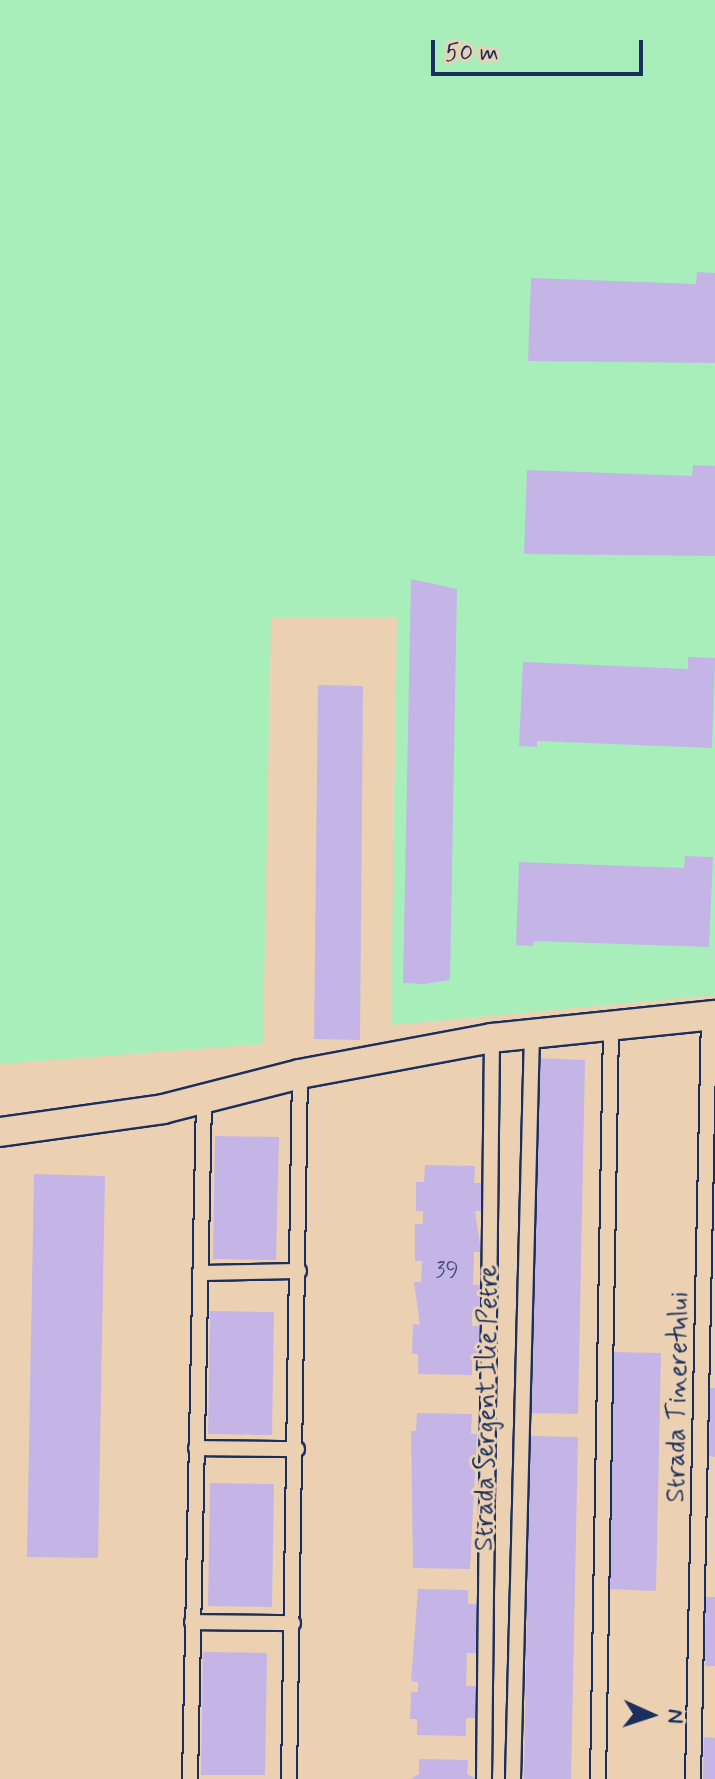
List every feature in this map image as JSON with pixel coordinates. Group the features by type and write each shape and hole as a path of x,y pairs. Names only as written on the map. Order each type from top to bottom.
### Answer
{"street":[{"path":"0,1132 204,1101 300,1074 492,1038 611,1022 712,1015"}],"lane":[{"name":"Strada Tineretului","path":"693,1779 712,1015"},
{"path":"598,1779 611,1022"},
{"path":"513,1779 532,1033"},
{"name":"Strada Sergent Ilie Petre","path":"484,1779 492,1038"},
{"path":"289,1779 297,1449 300,1074"},
{"path":"190,1779 204,1101"},
{"path":"200,1273 299,1271"},
{"path":"196,1448 297,1449"},
{"path":"192,1622 293,1623"}],"green space":[{"path":"0,0 715,0 715,995 391,1025 397,617 271,618 263,1044 0,1064"}],"building":[{"path":"697,272 715,273 715,363 528,361 531,278 696,284"},
{"path":"693,465 715,466 715,556 524,554 527,470 692,476"},
{"path":"411,579 457,589 450,980 424,984 403,983"},
{"path":"688,657 715,658 712,748 537,741 537,747 519,746 523,662 688,669"},
{"path":"318,685 363,686 360,1040 314,1039"},
{"path":"685,856 713,857 709,947 534,941 533,946 516,945 519,862 684,868"},
{"path":"537,1058 585,1060 578,1414 531,1413"},
{"path":"215,1136 279,1137 276,1260 213,1259"},
{"path":"425,1165 475,1166 474,1183 483,1183 483,1211 475,1211 481,1252 474,1252 473,1285 482,1285 481,1312 472,1312 472,1326 480,1326 479,1355 472,1355 472,1375 418,1374 418,1354 412,1354 413,1324 420,1325 414,1282 421,1282 422,1261 415,1261 415,1224 423,1224 423,1211 416,1211 416,1182 424,1182"},
{"path":"34,1174 105,1176 98,1558 27,1557"},
{"path":"210,1311 274,1312 272,1435 208,1434"},
{"path":"613,1352 661,1353 656,1591 608,1589"},
{"path":"710,1388 715,1388 715,1457 709,1456"},
{"path":"417,1413 472,1414 471,1434 477,1434 470,1569 413,1568 411,1431 416,1431"},
{"path":"530,1436 578,1437 571,1779 524,1779"},
{"path":"210,1483 274,1484 272,1607 208,1606"},
{"path":"418,1589 468,1590 468,1604 479,1604 477,1653 467,1653 466,1686 477,1686 476,1718 466,1718 466,1736 417,1735 417,1719 410,1719 411,1692 418,1692 418,1682 411,1681"},
{"path":"706,1597 715,1597 715,1666 705,1666"},
{"path":"203,1652 267,1653 265,1775 201,1775"},
{"path":"704,1737 715,1738 715,1779 703,1779"},
{"path":"419,1759 468,1760 467,1774 477,1779 411,1779 419,1774"}]}
